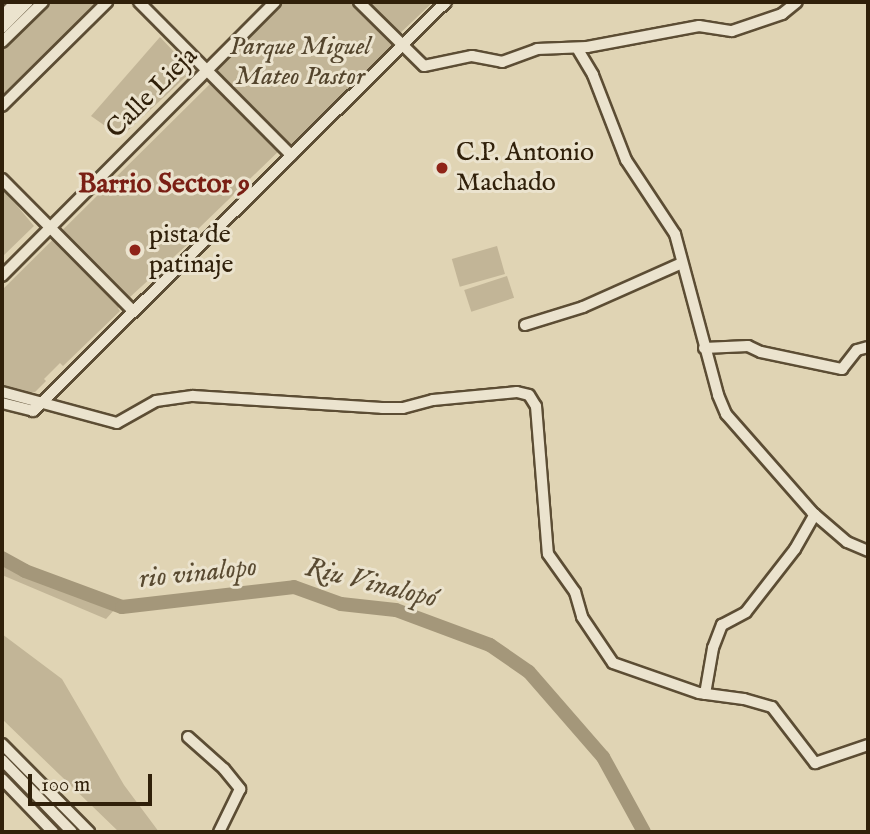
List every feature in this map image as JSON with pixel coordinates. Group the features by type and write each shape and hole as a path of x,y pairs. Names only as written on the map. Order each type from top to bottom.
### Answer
{"street":[{"path":"2,28 28,2"},
{"path":"2,42 43,2"},
{"path":"2,106 107,2"},
{"path":"138,2 291,155"},
{"name":"Calle Lieja","path":"2,276 275,2"},
{"path":"359,2 424,66 472,56 502,62 537,49 577,48 699,26 732,31 782,14 797,2"},
{"path":"2,403 33,411 446,2"},
{"path":"2,16 13,3"},
{"path":"577,48 593,75 626,160 675,234 704,348 726,414 815,514 847,542 868,551"},
{"path":"2,178 133,312"},
{"path":"525,325 583,307 682,263"},
{"path":"704,348 748,346 761,352 842,369 857,350 868,347"},
{"path":"2,392 117,423 156,401 193,396 393,408 433,400 517,392 529,395 536,406 548,554 575,592 582,617 613,663 655,680 705,694 744,699 772,707 815,763 868,745"},
{"path":"705,694 713,648 722,625 746,612 795,549 815,514"},
{"path":"188,737 224,769 240,789 219,832"},
{"path":"2,744 89,832"},
{"path":"2,760 72,832"},
{"path":"2,779 53,832"}],"green space":[{"path":"48,2 101,2 2,99 2,47"},
{"name":"Parque Miguel Mateo Pastor","path":"275,2 433,2 395,38 402,45 291,155 283,147 198,229 201,232 118,308 120,311 63,366 60,363 35,392 31,392 28,398 2,390 2,290 214,80 206,71"},
{"path":"160,37 192,71 121,137 91,116"},
{"path":"4,190 34,226 2,257 2,192"},
{"path":"497,246 505,274 460,287 452,259"},
{"path":"507,276 514,298 471,312 464,290"},
{"path":"2,562 115,609 106,619 2,575"},
{"path":"2,634 62,679 124,785 159,832 119,832 2,719"}],"waterway":[{"name":"Riu Vinalopó","path":"2,558 25,571 122,607 294,587 341,604 396,610 490,645 529,672 603,757 644,832"}],"place":[{"name":"C.P. Antonio Machado","path":"442,168"},
{"name":"pista de patinaje","path":"135,250"}],"district":[{"name":"Barrio Sector 9","path":"164,185"}],"water label":[{"name":"rio vinalopo","path":"198,574"}]}
